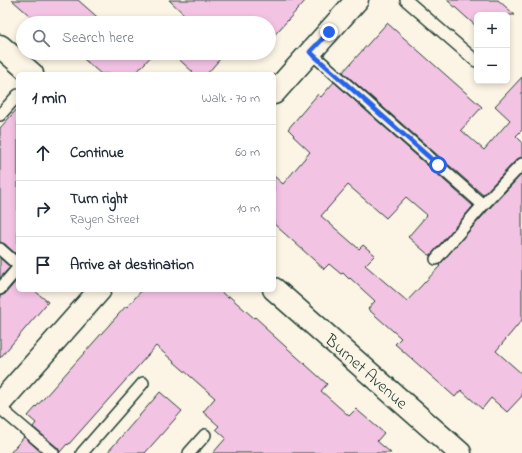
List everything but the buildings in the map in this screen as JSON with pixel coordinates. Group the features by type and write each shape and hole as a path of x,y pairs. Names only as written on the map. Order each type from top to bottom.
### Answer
{"street":[{"path":"276,91 357,0"},
{"path":"0,46 30,72"},
{"name":"Burnet Avenue","path":"276,291 460,453"},
{"path":"0,403 98,292"}],"lane":[{"path":"406,0 474,59"},
{"path":"310,52 483,205"},
{"path":"0,115 16,96"},
{"path":"436,259 483,205 522,164"},
{"path":"0,248 16,262"},
{"path":"0,289 16,270"},
{"path":"82,453 143,383"},
{"path":"0,408 52,453"},
{"path":"189,453 205,435"}],"route":[{"path":"329,32 310,52 438,165"}]}
